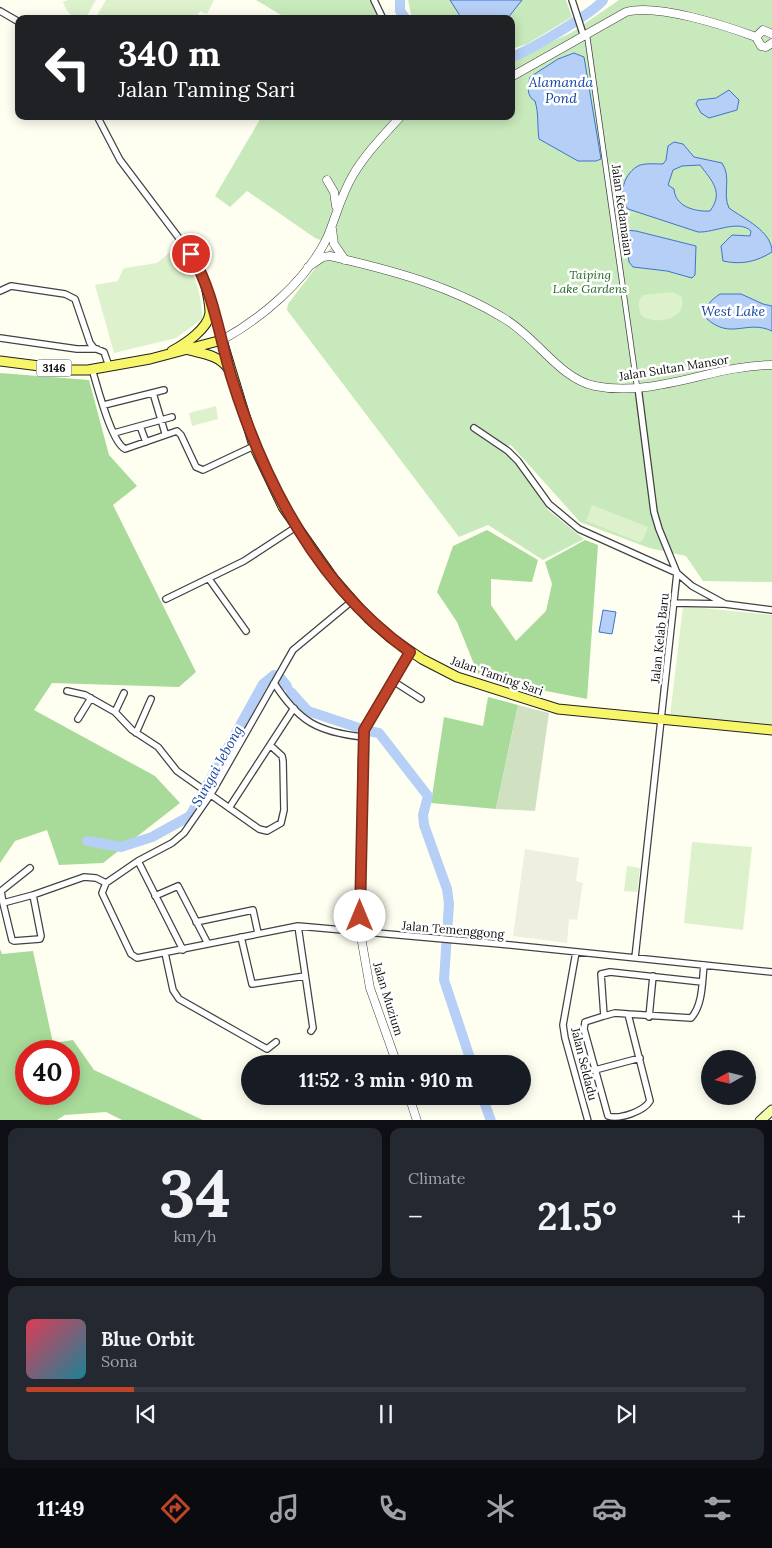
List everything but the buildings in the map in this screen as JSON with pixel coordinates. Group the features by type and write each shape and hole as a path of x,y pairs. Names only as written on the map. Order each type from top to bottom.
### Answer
{"main road":[{"path":"165,355 206,324 210,311 206,286"},
{"name":"3146","path":"0,361 71,370 92,369 165,355 222,340"},
{"name":"Jalan Taming Sari","path":"222,340 230,373 254,446 274,488 296,527 352,602 380,629 410,652 457,678 558,710 772,730"},
{"path":"186,350 214,356 223,361 230,373"},
{"path":"760,1120 772,1110"}],"street":[{"path":"374,0 381,15"},
{"path":"572,0 586,36"},
{"path":"515,75 634,9 669,13 733,28 756,37"},
{"path":"0,11 15,20"},
{"path":"772,34 764,30 758,32 756,37 757,42 761,46 766,47 772,43"},
{"name":"Jalan Kedamaian","path":"586,36 654,512 677,573"},
{"path":"99,120 120,160 191,254 206,286 222,340 265,314 308,267 322,248 344,190 366,155 397,120"},
{"path":"327,180 336,195 336,210"},
{"path":"332,225 334,244 345,260"},
{"path":"322,248 345,260"},
{"path":"308,267 323,257 345,260"},
{"name":"Jalan Sultan Mansor","path":"345,260 436,284 504,317 534,341 568,375 581,382 607,388 637,387 748,367 772,365"},
{"path":"0,291 8,286 72,297 77,303 88,337 97,349 105,354 109,366"},
{"path":"0,338 76,349 97,349"},
{"path":"92,369 114,433 121,447 125,449 165,433 177,431 181,435 196,467 204,470 254,446"},
{"path":"104,405 164,390"},
{"path":"153,393 165,433"},
{"path":"114,433 172,417"},
{"path":"140,426 146,442"},
{"path":"474,428 508,451 518,461 549,504 579,529 677,573 692,586 726,604"},
{"path":"166,599 244,560 296,527"},
{"name":"Jalan Kelab Baru","path":"635,958 677,573"},
{"path":"209,579 246,631"},
{"path":"3,903 33,895 84,877 96,878 105,885 138,861 172,843 184,833 211,794 296,646 352,602"},
{"path":"674,603 726,604 772,610"},
{"name":"Jalan Muzium","path":"394,1055 370,988 360,931 363,737 366,725 410,652"},
{"path":"394,681 421,699"},
{"path":"274,682 294,708 315,727 363,737"},
{"path":"67,691 91,698 115,712 136,732 158,747 177,771 264,831 272,830 281,823 284,810 282,756 271,746"},
{"path":"115,712 124,693"},
{"path":"78,719 91,698"},
{"path":"136,732 152,699"},
{"path":"229,808 294,708"},
{"path":"138,861 182,950"},
{"path":"30,868 1,891 12,940 17,942 40,939 41,932 33,895"},
{"name":"Jalan Temenggong","path":"105,885 102,893 134,957 182,950 298,926 772,972"},
{"path":"156,896 178,886 208,944"},
{"path":"196,922 253,910 258,933"},
{"path":"298,926 313,1028 311,1030"},
{"path":"241,937 252,984 305,976"},
{"name":"Jalan Seldadu","path":"576,952 563,1025 564,1038 588,1120"},
{"path":"165,953 173,990 179,999 267,1049 276,1042"},
{"path":"628,1014 650,1101 642,1109 616,1117 608,1116 584,1025 587,1021 615,1013 628,1014 649,1017 691,1018 696,1012 704,965"},
{"path":"604,1016 601,974 610,972 702,982"},
{"path":"649,1017 653,976"},
{"path":"595,1070 640,1058"},
{"path":"412,1105 418,1120"}],"green space":[{"path":"68,0 96,0 87,15 71,15 63,2"},
{"path":"106,0 214,0 207,14 200,11 198,15 97,15"},
{"path":"256,0 370,0 377,15 281,15"},
{"path":"408,0 566,0 572,17 527,44 515,48 515,15 411,15"},
{"name":"Taiping Lake Gardens","path":"619,0 772,0 772,582 703,581 686,556 649,548 580,522 511,445 498,447 516,462 548,510 584,539 543,560 488,525 459,537 287,310 288,304 333,245 315,238 247,191 230,207 215,196 260,120 515,120 515,58 571,33"},
{"path":"177,246 195,281 201,300 202,319 176,338 114,353 95,285 118,281 125,268 157,263"},
{"path":"673,292 682,297 682,305 679,312 674,316 668,319 653,320 641,315 639,305 643,295"},
{"path":"0,373 89,380 109,455 137,486 113,505 196,672 179,687 52,683 34,710 155,776 180,803 103,863 59,865 47,830 15,841 0,863"},
{"path":"216,406 218,419 192,426 189,413"},
{"path":"592,505 648,527 643,540 639,542 586,521"},
{"path":"487,530 538,560 532,582 491,579 491,605 516,641 546,611 552,584 545,562 585,540 598,545 587,699 531,688 478,674 457,622 437,592 453,546"},
{"path":"683,606 772,615 772,724 670,716"},
{"path":"488,697 518,705 496,809 431,803 444,717 483,726"},
{"path":"518,705 549,713 535,811 496,809"},
{"path":"692,842 752,847 743,930 684,923"},
{"path":"627,866 640,868 637,892 624,891"},
{"path":"0,949 2,954 33,951 52,1040 15,1040 15,1105 80,1105 80,1050 94,1070 203,1120 122,1120 106,1112 65,1115 57,1120 0,1120"}],"shaded area":[{"path":"525,849 579,858 576,881 583,883 577,920 569,919 567,943 513,936"}],"water":[{"path":"450,0 522,0 510,15 459,15"},
{"name":"Alamanda Pond","path":"574,53 584,57 601,159 596,161 578,161 539,139 535,101 529,94 530,77 558,59"},
{"path":"729,90 739,100 737,110 709,118 701,113 696,104 698,100 716,98"},
{"path":"674,142 683,144 694,157 722,163 727,180 726,197 729,208 762,232 771,245 772,252 748,262 723,261 721,246 732,235 750,236 751,231 739,226 733,226 698,232 628,209 623,197 626,178 634,168 640,165 663,164 666,160 668,146","holes":["700,165 715,187 716,198 710,211 686,207 678,200 674,189 668,185 673,170 682,166"]},
{"path":"625,230 696,246 695,275 692,278 667,271 633,267 629,262"},
{"name":"West Lake","path":"720,294 741,294 772,306 772,331 754,327 731,329 715,325 706,318 705,314 711,301"},
{"path":"603,610 616,612 612,634 599,632"}],"waterway":[{"path":"400,0 400,11 403,15"},
{"path":"515,56 560,31 588,13 603,0"},
{"name":"Sungai Jebong","path":"87,841 121,847 152,837 190,816 263,684 274,675"},
{"name":"Sungai Jebong","path":"279,676 287,686"},
{"name":"Sungai Jebong","path":"291,692 308,711 362,729"},
{"name":"Sungai Jebong","path":"368,731 379,733 428,796 423,815 424,825 447,889 449,904 444,980 469,1055"},
{"name":"Sungai Jebong","path":"485,1105 491,1120"}],"route":[{"path":"191,254 202,273 230,373 254,446 283,507 352,602 380,629 410,652 364,730 360,916"}]}
